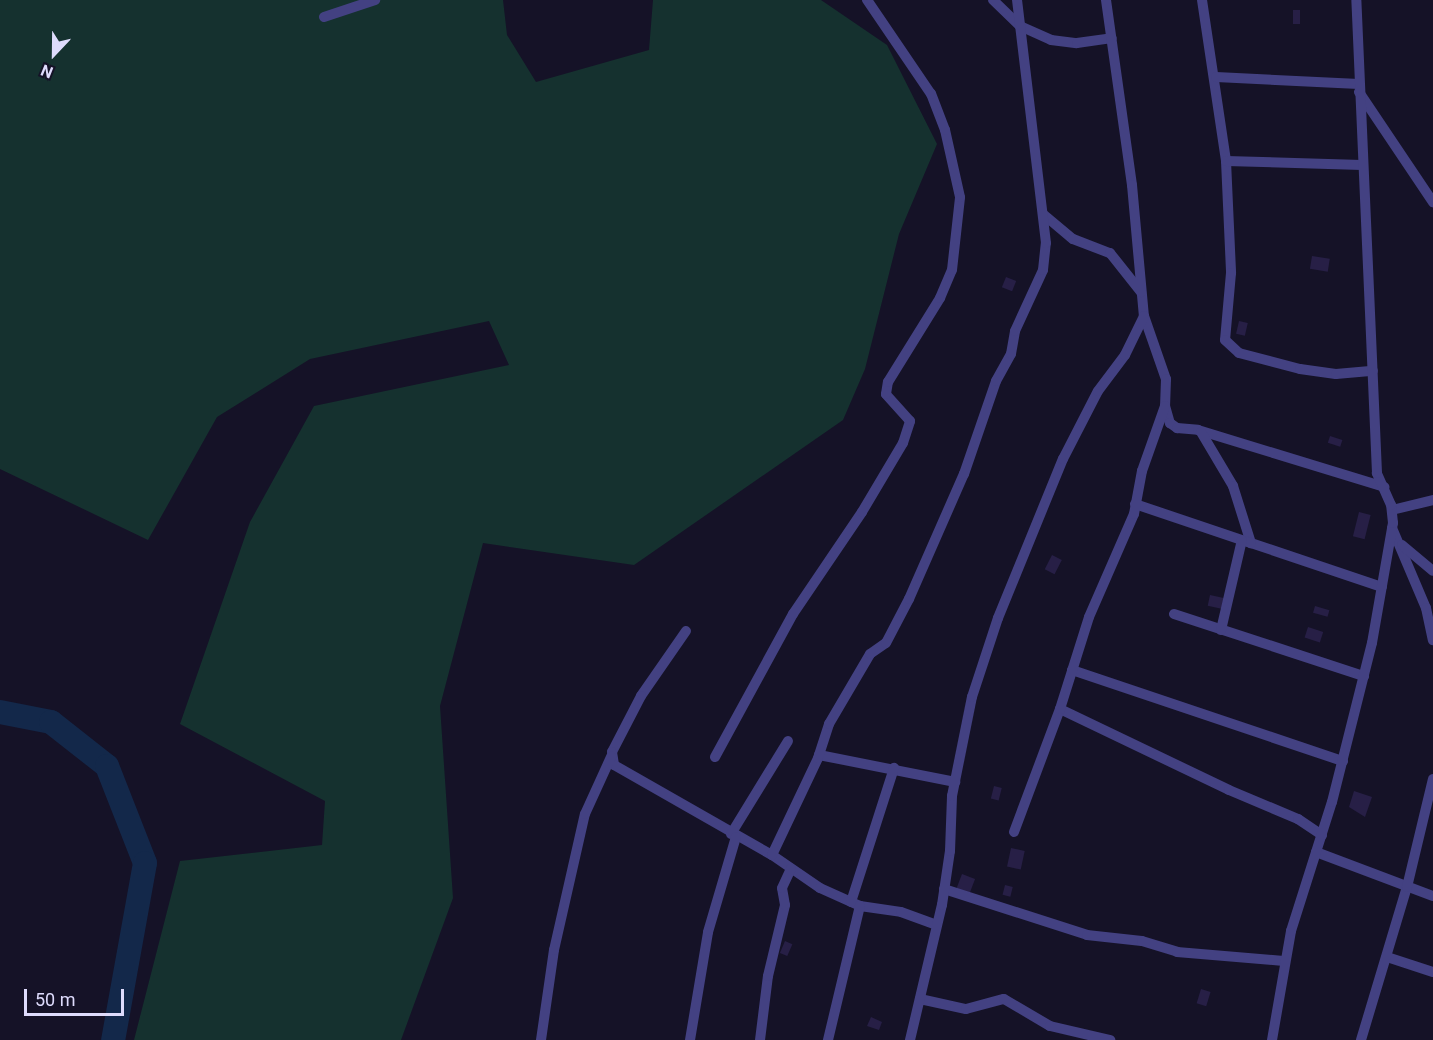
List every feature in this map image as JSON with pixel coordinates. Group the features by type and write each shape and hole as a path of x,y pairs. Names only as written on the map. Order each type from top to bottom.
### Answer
{"street":[{"path":"324,17 375,0"},
{"path":"715,758 793,614 862,512 903,443 910,421 886,394 888,382 940,298 952,270 960,197 945,130 931,94 867,0"},
{"path":"993,0 1020,26 1063,42 1112,38"},
{"path":"772,855 842,700 870,654 883,648 894,629 964,474 996,381 1011,354 1015,331 1043,270 1046,243 1017,0"},
{"path":"1014,832 1060,709 1089,617 1135,504 1142,471 1165,406 1166,379 1144,316 1132,185 1106,0"},
{"path":"1202,0 1216,77 1226,161 1231,240 1227,344 1239,353 1300,369 1336,374 1373,371"},
{"path":"1272,1040 1284,961 1343,761 1364,676 1392,527 1392,510 1385,487 1377,473 1356,0"},
{"path":"1216,77 1359,88"},
{"path":"1359,88 1433,202"},
{"path":"1226,161 1362,165"},
{"path":"1042,214 1073,239 1110,253 1141,292"},
{"path":"910,1040 944,889 955,782 972,697 1039,518 1098,391 1125,355 1144,316"},
{"path":"1165,406 1173,426 1201,432 1385,487"},
{"path":"1201,432 1233,486 1246,541 1221,630"},
{"path":"1392,510 1433,500"},
{"path":"1135,504 1382,587"},
{"path":"1392,527 1402,545 1426,608 1433,640"},
{"path":"1402,545 1433,571"},
{"path":"1174,614 1364,676"},
{"path":"542,1040 554,950 585,814 648,684 686,631"},
{"path":"1072,670 1343,761"},
{"path":"1060,709 1228,790 1298,819 1322,835"},
{"path":"690,1040 708,932 734,836 788,741"},
{"path":"819,755 894,768 955,782"},
{"path":"611,757 614,765 855,904 901,912 937,925"},
{"path":"828,1040 855,904 894,768"},
{"path":"1361,1040 1387,957 1392,927 1407,887 1433,780"},
{"path":"1316,852 1433,896"},
{"path":"760,1040 768,976 785,905 782,888 791,869"},
{"path":"944,889 1087,935 1142,941 1177,952 1284,961"},
{"path":"1387,957 1433,972"},
{"path":"920,999 966,1010 1004,999 1050,1026 1110,1040"}],"green space":[{"path":"0,0 503,0 507,35 536,82 649,50 653,0 821,0 887,45 937,144 899,234 865,369 843,420 634,565 483,543 440,706 453,898 401,1040 134,1040 180,861 322,845 325,801 180,724 250,522 314,406 509,365 489,321 310,359 217,417 148,540 0,469"}],"building":[{"path":"1293,10 1300,10 1300,24 1293,24"},
{"path":"1312,256 1330,259 1328,272 1310,269"},
{"path":"1006,277 1016,281 1012,291 1002,287"},
{"path":"1239,321 1248,323 1245,336 1236,334"},
{"path":"1330,436 1342,440 1340,447 1328,443"},
{"path":"1359,512 1371,515 1365,539 1353,536"},
{"path":"1052,555 1062,560 1055,574 1045,569"},
{"path":"1210,595 1224,598 1221,609 1208,606"},
{"path":"1315,606 1329,610 1327,617 1313,613"},
{"path":"1308,627 1323,632 1320,642 1305,637"},
{"path":"994,786 1002,788 999,801 991,799"},
{"path":"1354,791 1372,797 1365,817 1349,807"},
{"path":"1011,848 1025,851 1021,869 1007,867"},
{"path":"962,874 975,879 969,894 956,889"},
{"path":"1005,885 1013,887 1010,897 1003,895"},
{"path":"785,941 792,944 787,956 780,953"},
{"path":"1201,989 1211,992 1206,1006 1197,1003"},
{"path":"871,1017 882,1022 879,1030 867,1026"}],"waterway":[{"path":"0,712 51,722 107,766 145,863 113,1040"}]}
